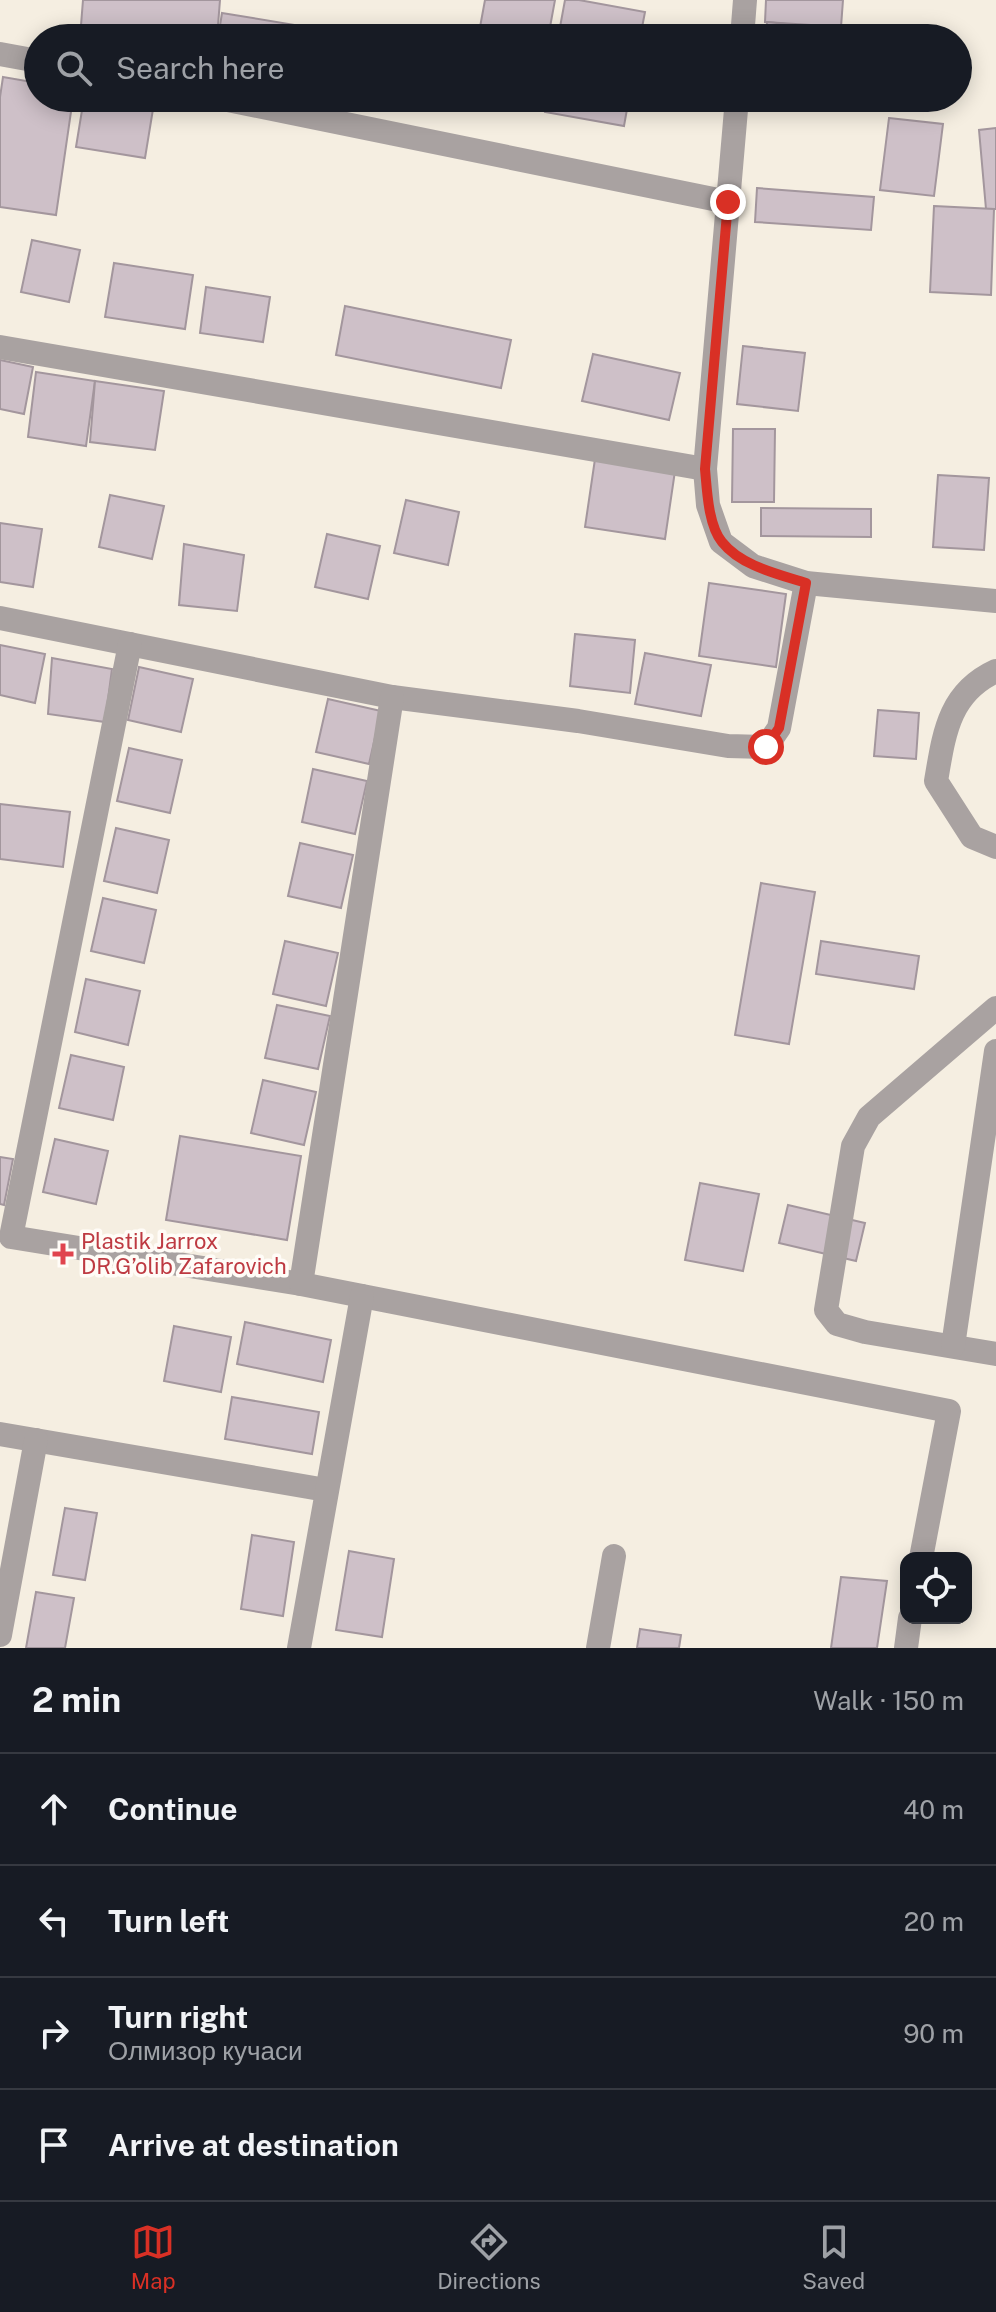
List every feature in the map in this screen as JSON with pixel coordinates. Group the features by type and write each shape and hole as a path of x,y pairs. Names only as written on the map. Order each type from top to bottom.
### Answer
{"street":[{"path":"743,24 745,0"},
{"path":"0,54 24,58"},
{"path":"287,112 728,202"},
{"path":"736,112 705,469 708,505 721,542 753,566 806,583 996,601"},
{"path":"0,347 705,469"},
{"path":"0,618 392,697 578,721 728,746 766,747 779,728 806,583"},
{"path":"130,644 6,1236 301,1284 949,1411 922,1552"},
{"path":"996,671 955,704 943,741 936,781 972,837 996,847"},
{"path":"301,1284 392,697"},
{"path":"996,1008 869,1117 858,1136 853,1146 826,1310 837,1324 865,1332 996,1354"},
{"path":"953,1346 996,1051"},
{"path":"299,1648 362,1296"},
{"path":"0,1434 326,1490"},
{"path":"0,1635 36,1440"},
{"path":"598,1648 614,1556"},
{"path":"906,1648 909,1624"}],"building":[{"path":"83,0 220,0 218,24 81,24"},
{"path":"485,0 555,0 551,24 481,24"},
{"path":"565,0 645,12 643,24 561,24"},
{"path":"766,0 843,0 841,24 765,22"},
{"path":"222,13 289,24 220,24"},
{"path":"3,77 24,81 24,112 71,112 56,215 0,207 0,97"},
{"path":"82,112 153,112 145,158 76,147"},
{"path":"545,112 626,112 624,126"},
{"path":"889,118 943,124 934,196 880,190"},
{"path":"996,128 996,209 986,209 979,130"},
{"path":"757,188 874,197 871,230 755,222"},
{"path":"934,206 994,209 991,295 930,292"},
{"path":"32,240 80,250 69,302 21,292"},
{"path":"114,263 193,275 185,329 105,317"},
{"path":"206,287 270,297 263,342 200,333"},
{"path":"345,306 511,340 501,388 336,355"},
{"path":"743,346 805,353 798,411 737,404"},
{"path":"593,354 680,373 669,420 582,401"},
{"path":"0,360 33,367 24,414 0,409"},
{"path":"36,372 95,381 86,446 28,437"},
{"path":"95,381 164,391 155,450 90,442"},
{"path":"733,429 775,429 774,502 732,502"},
{"path":"595,459 675,471 665,539 585,527"},
{"path":"938,475 989,478 984,550 933,547"},
{"path":"110,495 164,506 152,559 99,547"},
{"path":"406,500 459,512 448,565 394,553"},
{"path":"761,508 871,509 871,537 761,536"},
{"path":"0,523 42,529 33,587 0,582"},
{"path":"327,534 380,546 368,599 315,587"},
{"path":"184,544 244,555 237,611 179,605"},
{"path":"709,583 786,594 776,667 699,656"},
{"path":"575,634 635,640 630,693 570,686"},
{"path":"0,645 45,654 35,703 0,695"},
{"path":"645,653 711,665 701,716 635,704"},
{"path":"52,658 112,669 105,722 48,714"},
{"path":"139,667 193,679 181,732 128,720"},
{"path":"328,699 381,711 369,764 316,752"},
{"path":"878,710 919,713 916,759 874,756"},
{"path":"129,748 182,760 170,813 117,801"},
{"path":"313,769 367,781 355,834 302,822"},
{"path":"0,804 70,812 63,867 0,859"},
{"path":"116,828 169,840 157,893 104,881"},
{"path":"300,843 353,855 341,908 288,896"},
{"path":"761,883 815,892 789,1044 735,1035"},
{"path":"103,898 156,910 144,963 91,951"},
{"path":"285,941 338,953 326,1006 273,994"},
{"path":"821,941 919,956 914,989 816,974"},
{"path":"86,979 140,991 128,1045 75,1032"},
{"path":"277,1005 330,1016 318,1069 265,1058"},
{"path":"71,1055 124,1067 113,1120 59,1108"},
{"path":"263,1080 316,1092 304,1145 251,1133"},
{"path":"180,1136 301,1156 287,1240 166,1220"},
{"path":"55,1139 108,1151 96,1204 43,1192"},
{"path":"0,1157 13,1159 4,1205 0,1204"},
{"path":"700,1183 759,1194 743,1271 685,1260"},
{"path":"788,1205 865,1223 856,1261 779,1243"},
{"path":"245,1322 331,1340 323,1382 237,1364"},
{"path":"174,1326 231,1337 221,1392 164,1381"},
{"path":"232,1397 319,1412 312,1454 225,1439"},
{"path":"65,1508 97,1513 85,1580 53,1575"},
{"path":"252,1535 294,1542 283,1616 241,1609"},
{"path":"349,1551 394,1559 382,1637 336,1630"},
{"path":"841,1577 887,1581 877,1648 831,1648"},
{"path":"36,1592 74,1598 65,1648 26,1648"},
{"path":"640,1629 681,1635 679,1648 637,1648"}],"place":[{"name":"Plastik Jarrox DR.G’olib Zafarovich","path":"63,1254"}],"route":[{"path":"728,202 705,469 708,505 721,542 753,566 806,583 779,728 766,747"}]}
